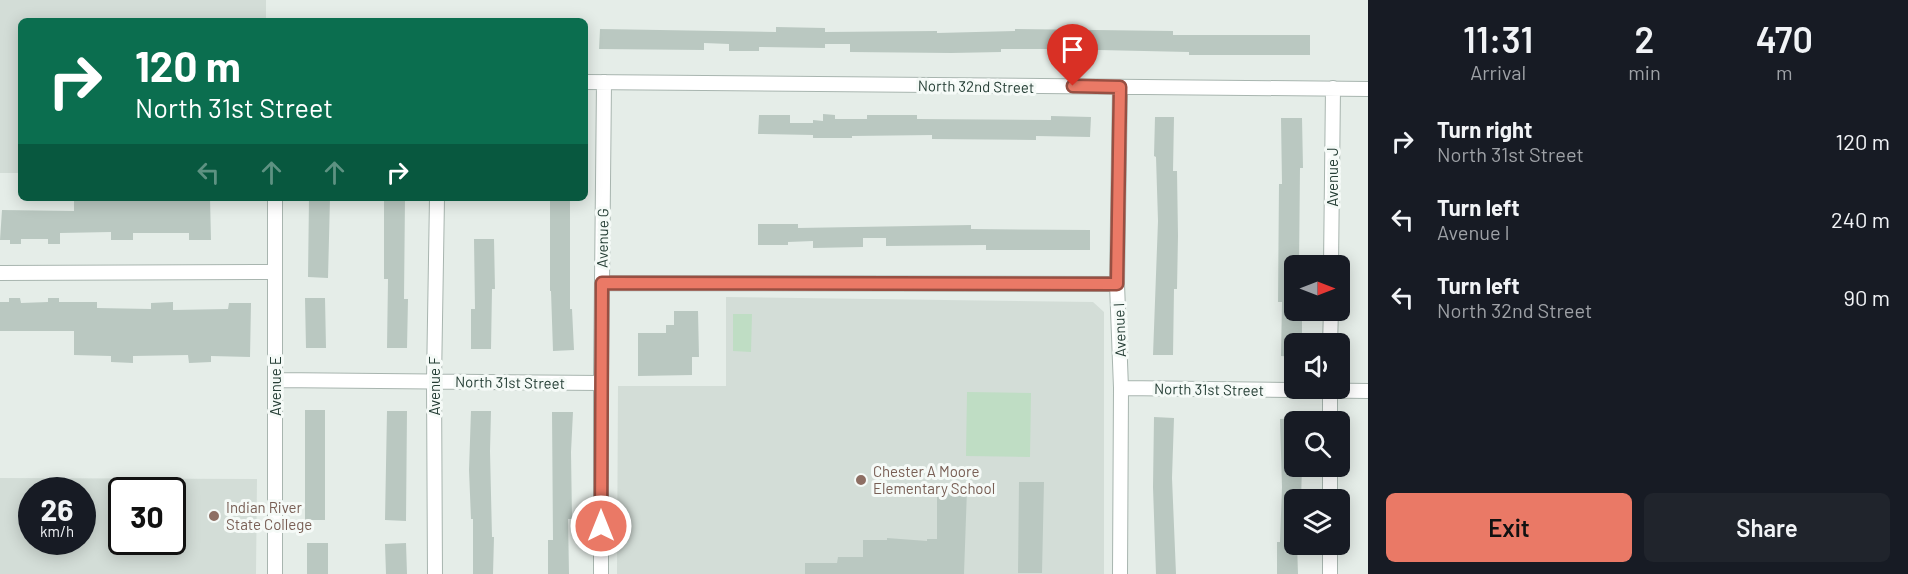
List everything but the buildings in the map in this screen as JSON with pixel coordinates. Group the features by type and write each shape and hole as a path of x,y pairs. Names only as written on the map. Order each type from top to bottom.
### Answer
{"street":[{"name":"North 32nd Street","path":"588,82 1368,89"},
{"name":"Avenue G","path":"601,574 600,383 604,82"},
{"name":"Avenue I","path":"1120,87 1117,284 1121,388 1120,574"},
{"name":"Avenue J","path":"1331,255 1333,88"},
{"name":"Avenue E","path":"275,201 275,574"},
{"name":"Avenue F","path":"435,574 434,381 437,201"},
{"path":"0,273 275,272"},
{"path":"602,283 1117,284"},
{"name":"North 31st Street","path":"275,380 600,383"},
{"name":"North 31st Street","path":"1121,388 1284,389"},
{"name":"North 31st Street","path":"1350,390 1368,391"},
{"path":"1330,555 1330,574"}],"shaded area":[{"path":"0,0 266,0 266,18 18,18 18,173 0,173"},
{"name":"Chester A Moore Elementary School","path":"726,297 1093,302 1104,312 1104,574 617,574 618,386 726,386"},
{"name":"Indian River State College","path":"0,478 18,478 18,555 96,555 96,478 108,478 108,555 186,555 186,479 257,479 256,574 0,574"}],"green space":[{"path":"733,314 752,314 751,352 733,351"},
{"path":"967,392 1031,393 1030,457 966,456"}],"place":[{"name":"Chester A Moore Elementary School","path":"861,480"},
{"name":"Indian River State College","path":"214,516"}],"route":[{"path":"601,526 602,283 1117,284 1120,87 1073,86"}]}
